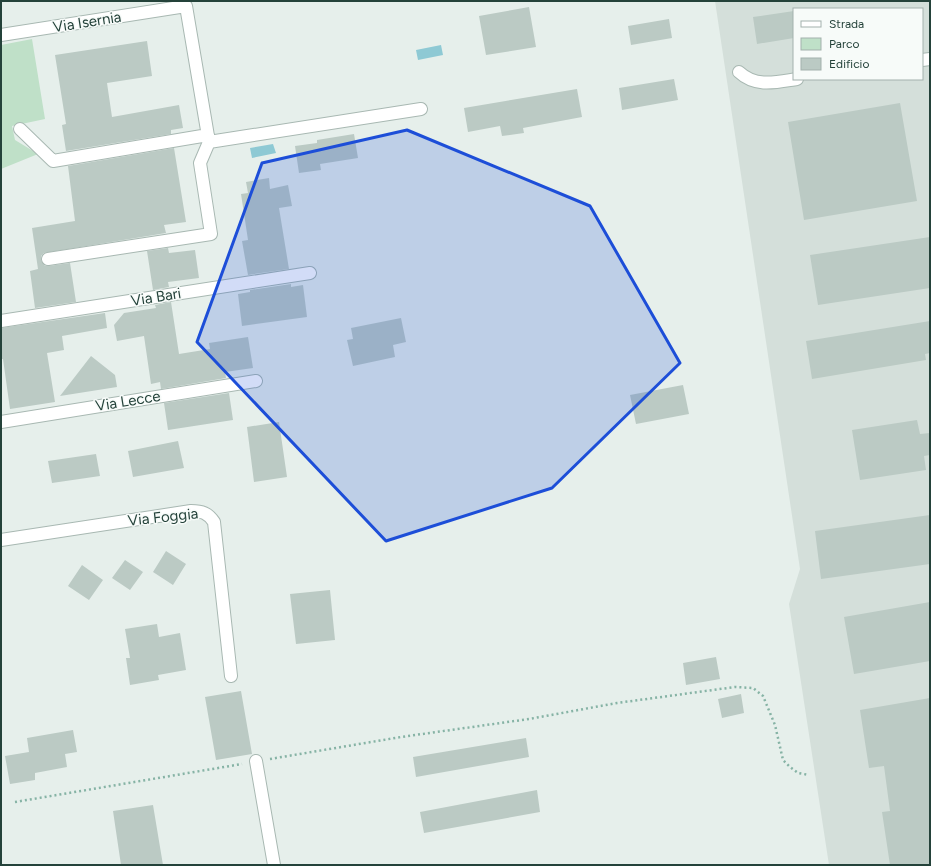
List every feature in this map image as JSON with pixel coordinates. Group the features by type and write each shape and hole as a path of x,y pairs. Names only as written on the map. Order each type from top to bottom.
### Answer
{"street":[{"name":"Via Isernia","path":"1,35 186,6 208,139"},
{"path":"739,72 748,80 758,83 766,84 793,80"},
{"path":"20,129 53,161 421,109"},
{"path":"48,259 211,234 200,163 208,139"},
{"name":"Via Bari","path":"1,321 310,273"},
{"name":"Via Lecce","path":"1,422 256,381"},
{"name":"Via Foggia","path":"1,540 191,511 199,511 208,514 214,522 231,676"},
{"path":"256,762 274,865"}],"path":[{"path":"15,802 401,737 529,719 617,703 735,686 753,688 763,696 775,724 783,760 798,773 809,775"}],"highlighted area":[{"path":"407,130 590,206 680,363 552,488 386,541 197,342 262,163"}],"shaded area":[{"path":"715,1 930,1 930,865 829,865 789,604 800,569"}],"green space":[{"path":"32,39 45,119 12,126 15,140 38,154 1,169 1,45"}],"water":[{"path":"441,45 443,55 418,60 416,50"},
{"path":"273,144 276,153 252,158 250,148"}],"building":[{"path":"529,7 536,47 486,55 479,16"},
{"path":"793,11 793,38 757,44 753,17"},
{"path":"669,19 672,38 631,45 628,26"},
{"path":"147,41 152,76 107,83 112,117 179,105 183,128 171,130 171,134 66,151 62,125 66,124 55,55"},
{"path":"674,79 678,100 622,110 619,88"},
{"path":"577,89 582,117 523,128 524,133 502,136 500,126 468,132 464,108"},
{"path":"900,103 917,201 804,220 788,122"},
{"path":"354,134 358,158 320,164 321,170 299,173 295,146 317,143 317,140"},
{"path":"174,148 186,222 164,225 166,233 44,253 41,256 41,260 45,266 70,263 76,302 35,308 30,271 38,269 32,228 75,221 68,166"},
{"path":"269,178 270,189 288,185 292,206 279,208 289,269 248,275 242,241 248,240 241,194 248,193 246,182"},
{"path":"930,237 930,288 818,305 810,255"},
{"path":"168,248 169,253 195,250 199,278 168,282 169,287 153,290 147,251"},
{"path":"291,284 291,287 303,285 307,317 242,326 238,294 250,292 250,290"},
{"path":"171,302 179,354 210,349 209,343 248,337 253,368 225,372 226,378 161,389 160,382 151,384 144,336 117,341 114,325 124,313 156,308 155,305"},
{"path":"105,313 107,328 62,336 64,350 47,353 55,402 10,409 3,359 1,359 1,328"},
{"path":"401,318 406,342 393,345 395,357 353,366 347,340 353,339 351,328"},
{"path":"930,321 930,353 925,354 926,360 812,379 806,341"},
{"path":"91,356 115,375 117,387 60,396"},
{"path":"683,385 689,414 636,424 630,395"},
{"path":"229,393 233,420 168,430 164,403"},
{"path":"917,420 920,434 930,433 930,455 924,456 926,470 860,480 852,430"},
{"path":"279,422 287,477 254,482 247,427"},
{"path":"178,441 184,468 133,477 128,451"},
{"path":"96,454 100,476 52,483 48,461"},
{"path":"930,515 930,564 821,579 815,531"},
{"path":"166,551 186,564 173,585 153,572"},
{"path":"125,560 143,572 130,590 112,578"},
{"path":"82,565 103,580 89,600 68,586"},
{"path":"330,590 335,640 296,644 290,594"},
{"path":"930,602 930,661 854,674 844,617"},
{"path":"157,624 159,637 180,633 186,670 158,675 159,680 130,685 126,658 130,658 125,629"},
{"path":"716,657 720,679 686,685 683,663"},
{"path":"241,691 252,754 216,760 205,697"},
{"path":"741,694 744,713 722,718 718,699"},
{"path":"930,698 930,865 890,865 882,812 890,811 884,766 869,768 860,710"},
{"path":"73,730 77,752 65,754 67,767 35,773 35,780 10,784 5,756 29,752 27,738"},
{"path":"526,738 529,757 416,777 413,757"},
{"path":"537,790 540,812 424,833 420,812"},
{"path":"153,805 163,865 121,865 113,811"}]}
